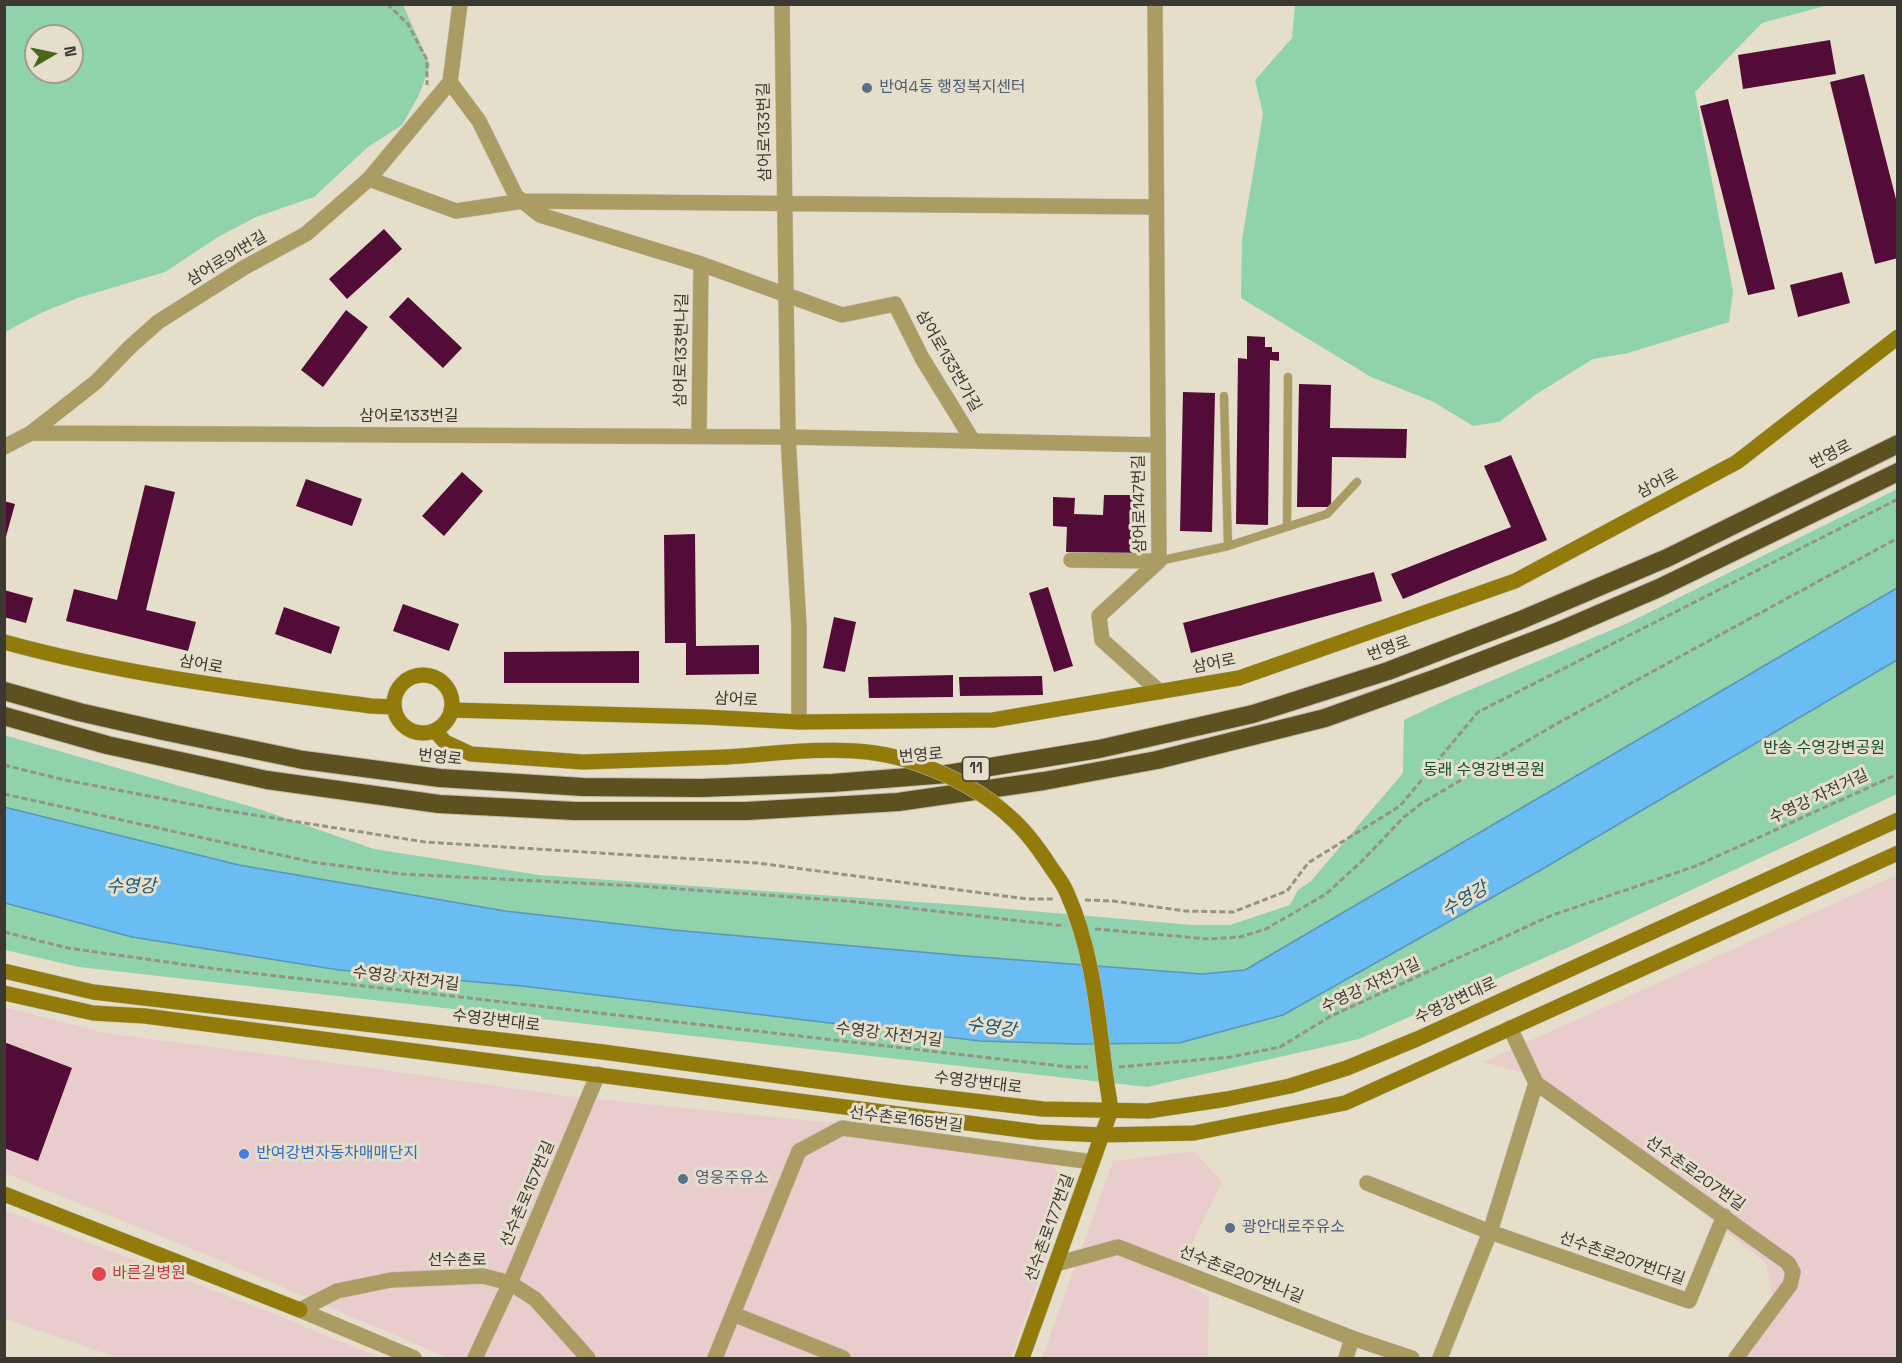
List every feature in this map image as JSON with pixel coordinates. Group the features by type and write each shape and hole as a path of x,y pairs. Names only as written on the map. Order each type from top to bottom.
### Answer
{"highway":[{"name":"번영로","path":"4,691 142,727 303,760 440,778 583,787 701,788 832,783 947,774 1099,749 1252,714 1388,671 1521,620 1667,558 1898,444"},
{"name":"11","path":"4,716 107,745 267,780 439,804 575,811 746,811 898,802 1044,781 1157,760 1325,718 1559,631 1659,588 1898,472"}],"main road":[{"name":"삼어로","path":"452,710 799,722 993,720 1239,678 1515,581 1737,462 1898,337"},
{"name":"삼어로","path":"4,642 55,656 213,686 394,707"},
{"path":"415,676 435,677 449,691 452,710 448,718 435,730 417,733 401,724 394,707 394,697 406,680 415,676"},
{"path":"435,730 445,742 471,754 583,762 826,751 868,752 918,764 965,784 1010,817 1043,856 1067,891 1085,945 1094,989 1109,1073 1111,1110"},
{"name":"수영강변대로","path":"4,971 93,992 603,1052 905,1093 1043,1109 1148,1111 1227,1099 1290,1086 1347,1068 1417,1039 1898,820"},
{"path":"4,993 93,1013 145,1016 1037,1132 1101,1136 1194,1133 1345,1103 1898,853"},
{"name":"선수촌로177번길","path":"1022,1359 1111,1110"},
{"path":"4,1194 300,1310"}],"street":[{"path":"460,4 450,82 479,121 516,196 540,215 701,264 786,295"},
{"name":"삼어로133번길","path":"782,4 788,437 799,627 799,722"},
{"name":"삼어로147번길","path":"1155,4 1159,561 1099,616 1102,640 1160,692"},
{"name":"삼어로91번길","path":"4,447 30,433 96,382 158,322 245,267 306,234 369,179 450,82"},
{"path":"369,179 456,211 523,201 1156,207"},
{"name":"삼어로133번나길","path":"699,436 701,264"},
{"name":"삼어로133번가길","path":"786,295 842,315 895,304 922,358 973,441"},
{"name":"삼어로133번길","path":"30,433 788,437"},
{"path":"788,437 1157,445"},
{"path":"1071,560 1159,561"},
{"name":"선수촌로207번길","path":"1510,1028 1536,1083 1788,1263 1792,1272 1790,1285 1736,1359"},
{"name":"선수촌로157번길","path":"475,1359 510,1283 598,1074"},
{"path":"1440,1359 1490,1232 1536,1083"},
{"name":"선수촌로165번길","path":"715,1359 800,1151 842,1128 1092,1162"},
{"name":"선수촌로207번다길","path":"1367,1183 1490,1232 1689,1301 1724,1216"},
{"name":"선수촌로207번나길","path":"1056,1264 1118,1247 1412,1359"},
{"name":"선수촌로","path":"300,1310 337,1291 391,1280 483,1276 510,1283 535,1299 588,1359"},
{"path":"300,1310 414,1359"},
{"path":"733,1314 843,1359"},
{"path":"1346,1359 1352,1338"}],"lane":[{"path":"1287,527 1288,377"},
{"path":"1224,396 1228,546"},
{"path":"1159,561 1228,546 1327,514 1357,482"}],"path":[{"path":"387,4 408,24 427,60 426,84 434,101"},
{"path":"1086,928 1209,939 1240,937 1266,929 1326,894 1362,861 1404,817 1422,803 1556,724 1898,538"},
{"name":"수영강 자전거길","path":"1109,1073 1232,1057 1280,1047 1331,1016 1550,916 1696,866 1898,774"},
{"path":"4,794 312,862 401,874 638,886 848,902 1074,927"},
{"name":"수영강 자전거길","path":"4,932 68,948 216,969 940,1053 1069,1067 1091,1067"}],"shaded area":[{"path":"1897,875 1897,1358 1734,1358 1775,1309 1766,1263 1524,1073 1483,1062"},
{"path":"4,1007 105,1033 567,1096 942,1134 1042,1150 1070,1191 1011,1358 448,1358 231,1265 5,1173"},
{"path":"1194,1151 1222,1182 1184,1259 1190,1286 1209,1297 1208,1358 1042,1358 1113,1161"},
{"path":"4,1210 269,1312 381,1358 119,1358 5,1319"}],"green space":[{"path":"5,4 403,5 430,65 419,95 402,125 368,147 314,197 256,217 218,237 165,272 78,298 43,312 5,332"},
{"path":"1295,5 1828,5 1762,23 1695,92 1733,291 1729,322 1628,353 1593,359 1535,395 1499,422 1473,426 1434,402 1371,377 1241,298 1242,239 1263,114 1255,80 1292,38"},
{"path":"1897,489 1897,794 1569,947 1359,1039 1147,1087 79,967 5,950 4,735 259,809 374,849 539,875 961,905 1193,925 1230,925 1290,905 1298,890 1311,881 1403,773 1404,720 1628,623"}],"water":[{"name":"수영강","path":"1897,588 1897,660 1539,871 1283,1015 1179,1043 1076,1044 980,1041 522,986 339,970 132,937 5,903 4,807 239,865 505,911 673,930 966,956 1202,974 1245,970"}],"building":[{"path":"1830,40 1836,74 1743,89 1738,55"},
{"path":"1864,74 1898,207 1898,258 1875,264 1830,82"},
{"path":"1728,99 1775,289 1748,295 1700,106"},
{"path":"384,229 402,249 347,299 329,279"},
{"path":"1842,272 1850,303 1798,317 1790,285"},
{"path":"408,297 462,348 443,368 389,317"},
{"path":"346,310 368,327 323,387 301,370"},
{"path":"1247,336 1265,337 1265,347 1272,347 1272,352 1279,352 1279,361 1270,360 1268,525 1236,524 1238,358 1247,359"},
{"path":"1299,384 1331,385 1330,428 1407,429 1406,458 1332,457 1331,507 1297,507"},
{"path":"1183,392 1215,393 1212,532 1180,531"},
{"path":"1511,455 1547,540 1403,599 1391,574 1511,527 1484,466"},
{"path":"462,472 483,491 444,536 422,516"},
{"path":"306,479 362,499 352,526 296,506"},
{"path":"145,485 175,492 146,610 196,622 188,651 66,621 74,589 117,600"},
{"path":"1104,495 1133,495 1132,554 1066,552 1067,527 1053,526 1053,497 1075,498 1074,514 1103,515"},
{"path":"4,501 15,504 5,540 4,540"},
{"path":"695,534 696,646 759,645 759,674 686,675 686,643 665,643 664,535"},
{"path":"1374,572 1382,601 1191,653 1183,623"},
{"path":"1048,587 1073,666 1054,672 1029,593"},
{"path":"4,590 33,598 26,623 4,617"},
{"path":"403,604 459,624 449,651 393,631"},
{"path":"284,607 340,627 331,654 275,634"},
{"path":"834,617 856,622 845,672 823,668"},
{"path":"639,651 639,683 504,683 504,652"},
{"path":"953,675 953,697 869,698 868,677"},
{"path":"1042,676 1043,695 960,696 959,677"},
{"path":"4,1042 72,1068 38,1161 4,1148"}],"place":[{"name":"반여4동 행정복지센터","path":"867,88"},
{"name":"반여강변자동차매매단지","path":"244,1154"},
{"name":"영웅주유소","path":"683,1179"},
{"name":"광안대로주유소","path":"1230,1228"},
{"name":"바른길병원","path":"99,1274"}],"park label":[{"name":"반송 수영강변공원","path":"1824,749"},
{"name":"동래 수영강변공원","path":"1484,771"}]}
